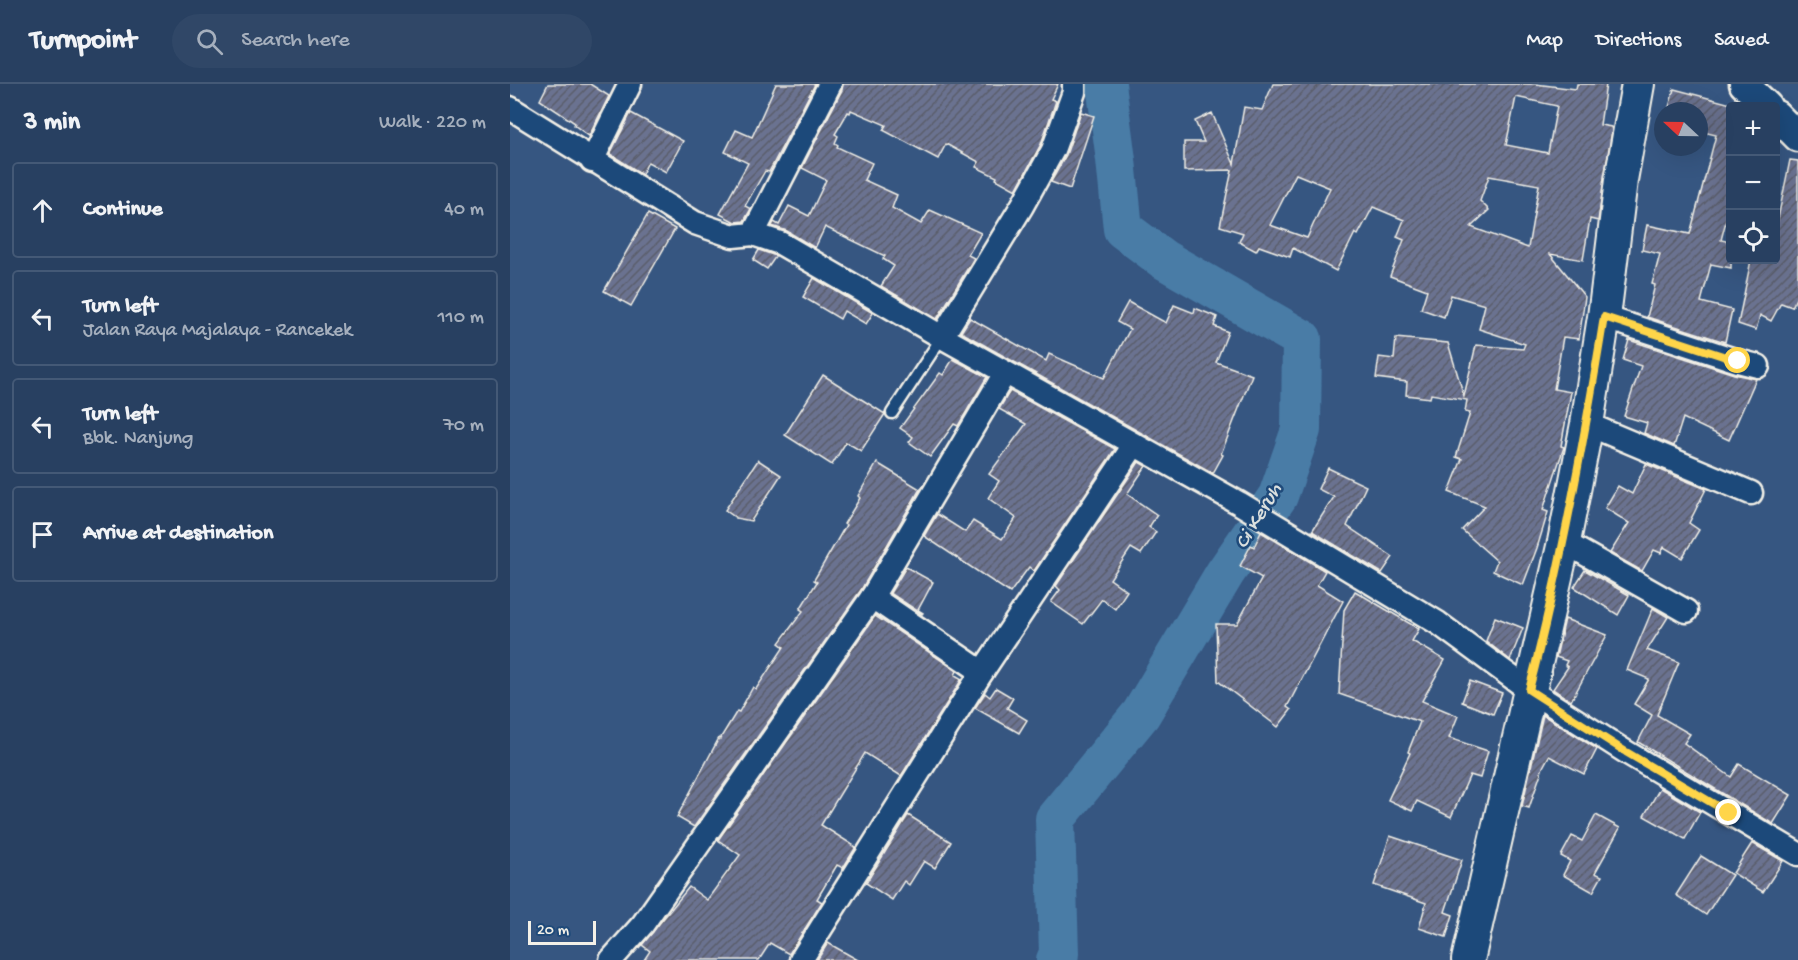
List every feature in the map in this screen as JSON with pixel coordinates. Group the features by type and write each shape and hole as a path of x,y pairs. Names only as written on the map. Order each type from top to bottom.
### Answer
{"main road":[{"path":"1468,960 1564,542 1587,424 1604,317 1621,180 1638,84"}],"street":[{"path":"592,161 630,84"},
{"path":"753,234 830,84"},
{"path":"942,337 1022,207 1053,150 1074,92 1074,84"},
{"path":"1743,84 1763,102"},
{"path":"510,108 695,224 733,236 753,234 780,243 1005,373 1239,503 1438,623 1529,690 1626,752 1798,854"},
{"path":"1780,119 1798,137"},
{"path":"1604,317 1758,366"},
{"path":"612,960 644,924 872,597 1005,373"},
{"path":"1587,424 1750,493"},
{"path":"801,960 982,672 1134,445"},
{"path":"1564,542 1686,611"},
{"path":"872,597 982,672"}],"lane":[{"path":"892,413 942,337"}],"building":[{"path":"548,84 590,84 609,96 589,136 574,125 575,123 540,100"},
{"path":"776,84 815,84 769,172 765,171 745,206 751,209 744,221 735,222 720,214 748,163 725,152 736,130 752,137"},
{"path":"843,84 1058,84 1051,99 1056,101 1041,144 1016,190 976,167 979,162 946,144 938,159 883,130 886,125 851,110 835,134 838,136 835,143 837,147 872,163 864,180 897,195 892,208 921,224 930,210 981,233 968,255 974,258 937,319 881,286 894,266 883,259 885,256 825,227 815,248 787,231 772,226 774,222 779,225 789,206 809,216 826,180 802,168"},
{"path":"1273,84 1535,84 1576,89 1577,84 1606,84 1600,125 1611,127 1612,130 1598,221 1590,219 1583,260 1550,254 1585,297 1579,339 1563,337 1554,389 1571,392 1561,446 1564,447 1543,510 1548,512 1523,585 1493,571 1497,561 1462,530 1485,506 1449,492 1462,459 1456,457 1470,413 1465,412 1467,400 1431,394 1430,398 1406,395 1407,382 1376,378 1379,357 1394,359 1396,338 1448,343 1464,396 1476,345 1523,349 1525,344 1479,329 1485,305 1451,295 1444,317 1421,309 1427,290 1390,276 1404,240 1397,237 1404,220 1373,207 1358,235 1355,233 1336,271 1293,248 1290,257 1259,246 1256,251 1239,242 1243,233 1220,226 1232,170 1184,171 1184,142 1204,142 1195,121 1212,113 1234,164 1244,107 1262,110","holes":["1516,97 1557,106 1548,153 1506,145","1296,174 1330,188 1307,238 1270,225","1489,176 1539,185 1528,248 1471,227 1489,210 1480,201"]},
{"path":"1674,89 1726,103 1726,221 1721,240 1726,241 1726,264 1731,264 1731,268 1711,264 1701,302 1732,310 1725,342 1647,317 1660,254 1642,250 1647,225 1690,234 1716,135 1708,133 1708,102 1670,102"},
{"path":"1081,112 1094,116 1070,189 1051,182 1066,155"},
{"path":"631,113 683,141 666,172 648,162 642,174 610,154"},
{"path":"1790,160 1798,161 1798,294 1792,307 1781,303 1771,321 1760,315 1756,330 1738,324 1750,264 1780,264 1780,209"},
{"path":"648,214 675,229 631,306 604,291"},
{"path":"759,250 776,256 767,269 753,260"},
{"path":"814,278 873,313 866,324 844,311 840,319 803,297"},
{"path":"1128,302 1166,323 1174,305 1194,313 1195,308 1217,317 1214,326 1228,332 1216,362 1252,375 1221,454 1223,455 1213,473 961,332 970,318 1046,361 1049,354 1104,378 1130,329 1117,322"},
{"path":"1629,340 1756,379 1729,440 1683,418 1674,446 1644,433 1647,423 1624,416 1641,366 1623,360"},
{"path":"953,359 987,377 958,426 954,424 930,457 909,442 913,437 900,428 940,373 943,375"},
{"path":"823,375 885,414 861,451 846,442 832,465 785,435"},
{"path":"1010,391 1115,449 1034,571 1029,567 1010,593 924,536 937,514 965,532 973,521 1002,539 1016,518 988,498 999,481 989,474 1026,424 999,409"},
{"path":"758,460 781,475 751,521 736,518 725,510"},
{"path":"1139,462 1146,466 1127,494 1157,515 1149,527 1156,532 1141,554 1131,548 1110,579 1127,591 1115,609 1102,599 1083,624 1051,602 1060,590 1056,586"},
{"path":"877,463 920,489 861,590 694,827 677,817 719,738 737,711 739,712 753,687 756,689 784,647 779,643 803,611 800,609 817,582 814,580 846,525 844,524 860,498 858,496"},
{"path":"1646,464 1706,489 1689,523 1699,530 1682,558 1664,547 1661,553 1654,550 1642,571 1610,553 1629,523 1605,508 1618,486 1632,494"},
{"path":"1328,468 1366,486 1347,526 1393,557 1382,573 1312,531 1334,497 1318,489"},
{"path":"1261,532 1325,571 1317,585 1343,601 1287,707 1291,710 1278,727 1218,681 1216,624 1237,624 1262,578 1240,566 1251,545 1254,547"},
{"path":"906,567 933,582 918,610 922,614 890,593"},
{"path":"1585,570 1629,595 1618,615 1574,587"},
{"path":"1355,591 1419,629 1412,641 1445,660 1422,701 1458,716 1449,738 1488,751 1480,778 1470,775 1451,817 1417,801 1412,811 1388,800 1410,753 1408,752 1420,722 1339,694 1344,610"},
{"path":"1653,608 1668,617 1647,650 1679,662 1657,715 1690,734 1684,743 1731,777 1739,764 1791,795 1773,824 1638,742 1652,715 1634,704 1649,679 1627,670"},
{"path":"875,616 957,671 955,675 962,679 901,776 865,753 821,825 856,847 843,868 837,865 817,899 822,902 789,954 770,943 759,960 644,960 650,951 642,945 689,887 707,900 740,855 718,840"},
{"path":"1495,617 1523,628 1510,660 1486,641"},
{"path":"1565,619 1607,635 1571,701 1553,689 1568,667 1565,665 1567,661 1556,657"},
{"path":"1470,681 1502,693 1493,714 1462,702"},
{"path":"996,688 1013,698 1007,708 1027,720 1019,733 975,708 985,693 990,697"},
{"path":"1543,715 1597,749 1584,774 1549,756 1529,808 1522,806"},
{"path":"1660,788 1700,812 1685,839 1644,816"},
{"path":"908,815 951,842 935,868 924,861 909,885 904,881 892,900 866,883"},
{"path":"1596,815 1620,828 1595,873 1602,876 1593,892 1563,875 1570,861 1561,856 1572,836 1582,841"},
{"path":"1390,836 1462,860 1445,912 1453,915 1446,937 1419,928 1426,903 1374,885"},
{"path":"1752,843 1783,861 1763,892 1733,873"},
{"path":"1701,856 1732,875 1706,915 1676,895"},
{"path":"828,943 858,960 817,960"}],"waterway":[{"name":"Ci Keruh","path":"1056,960 1059,954 1055,819 1141,714 1225,573 1278,496 1301,430 1302,339 1163,259 1123,229 1106,84"}],"route":[{"path":"1729,813 1626,752 1529,690 1564,542 1587,424 1604,317 1738,361"}]}
